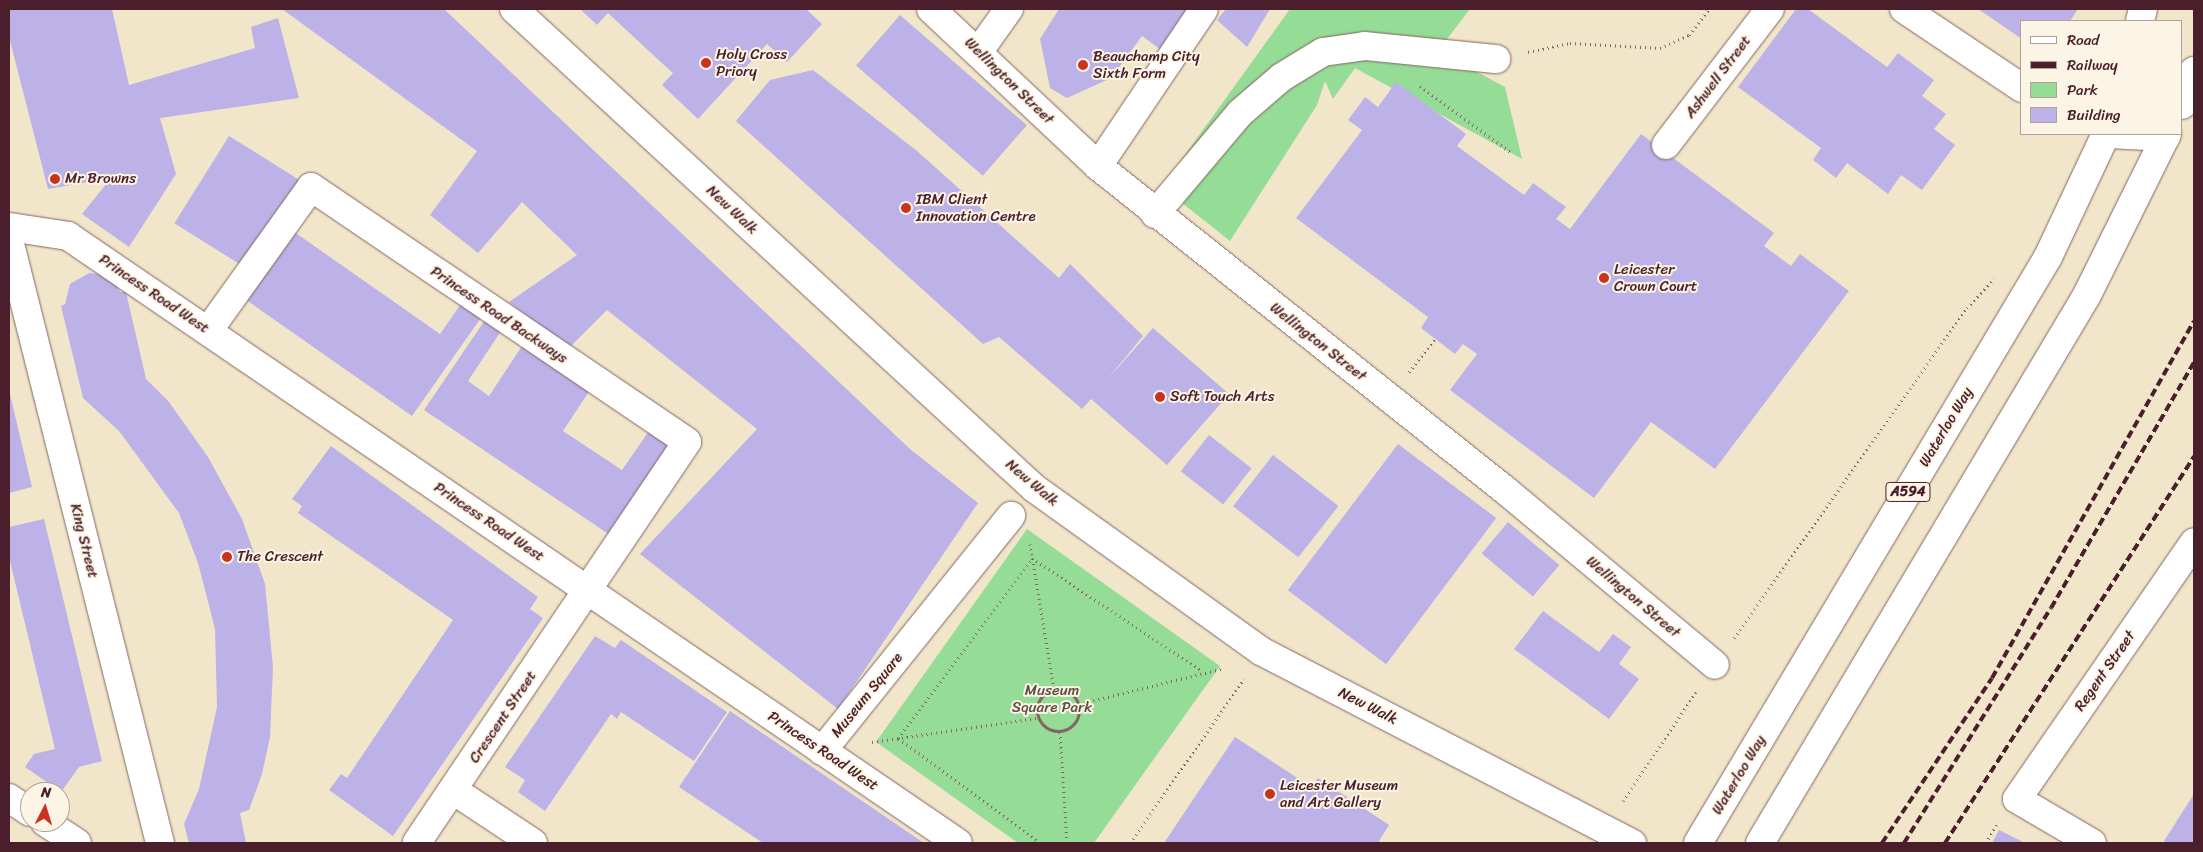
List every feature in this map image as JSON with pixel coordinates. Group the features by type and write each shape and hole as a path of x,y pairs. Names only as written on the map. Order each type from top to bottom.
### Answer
{"street":[{"name":"New Walk","path":"514,9 1034,488 1261,651 1621,837"},
{"name":"Wellington Street","path":"931,9 979,51 1098,166 1155,214 1505,490 1715,665"},
{"path":"979,51 1009,9"},
{"path":"1098,166 1204,9"},
{"name":"Ashwell Street","path":"1666,145 1770,9"},
{"path":"1904,9 2020,87"},
{"path":"1155,214 1240,113 1282,77 1323,52 1365,46 1496,59"},
{"path":"2183,102 2194,71"},
{"name":"Waterloo Way","path":"1698,843 2048,257 2106,135"},
{"path":"1760,843 2087,295 2166,135"},
{"name":"Princess Road Backways","path":"208,331 311,187 687,442 588,590"},
{"name":"Princess Road West","path":"9,227 68,236 958,843"},
{"name":"King Street","path":"9,240 160,843"},
{"name":"Museum Square","path":"822,751 1011,516"},
{"name":"Regent Street","path":"2092,843 2017,799 2194,542"},
{"name":"Crescent Street","path":"417,843 588,590"},
{"path":"453,790 533,843"},
{"path":"9,798 20,805"},
{"path":"60,832 77,843"}],"path":[{"path":"1496,59 1570,43 1660,48 1689,35 1709,9"},
{"path":"1412,80 1512,153"},
{"path":"1621,837 1715,665 1967,308 2000,272"},
{"path":"1408,374 1435,339"},
{"path":"1029,539 1054,689"},
{"path":"1032,558 1202,671"},
{"path":"1032,558 898,738 1040,843"},
{"path":"1079,704 1220,666 1229,670"},
{"path":"1130,843 1245,677 1237,673"},
{"path":"1054,689 1069,692 1079,704 1078,719 1073,726 1060,732 1048,730 1038,718 1038,702 1042,695 1054,689"},
{"name":"Museum Square","path":"822,751 1038,718"},
{"path":"1060,732 1067,843"}],"green space":[{"path":"1290,9 1470,9 1438,51 1505,87 1522,159 1355,68 1333,99 1325,81 1317,105 1230,241 1162,187"},
{"name":"Museum Square Park","path":"1027,529 1220,666 1094,843 1018,843 876,742"}],"building":[{"path":"9,9 112,9 129,85 255,48 251,27 278,18 299,98 160,118 176,174 129,247 82,214 111,178 48,189 9,37"},
{"path":"282,9 444,9 910,449 978,503 838,709 640,554 757,429 607,310 569,348 509,302 577,255 522,202 478,253 430,215 477,151"},
{"name":"Holy Cross Priory","path":"580,9 806,9 822,24 787,62 767,44 698,119 662,85 673,73 608,13 597,25"},
{"name":"Beauchamp City Sixth Form","path":"1059,9 1192,9 1164,52 1142,36 1111,78 1067,98 1050,88 1040,39"},
{"path":"1226,9 1270,9 1247,47 1217,20"},
{"path":"1796,9 1808,9 1887,67 1898,53 1934,80 1922,96 1946,114 1934,129 1955,145 1922,190 1901,175 1888,194 1847,163 1836,178 1813,160 1821,148 1738,87"},
{"path":"1978,9 2078,9 2071,20 2020,20 2020,38"},
{"path":"900,15 1027,125 983,176 856,66"},
{"name":"IBM Client Innovation Centre","path":"813,70 917,151 1059,278 1070,264 1143,336 1107,380 1153,328 1229,394 1167,465 1091,399 1082,409 999,337 983,344 736,121 770,80"},
{"name":"Leicester Crown Court","path":"1396,82 1466,134 1457,146 1524,195 1533,183 1566,207 1556,219 1570,229 1641,134 1774,233 1764,246 1791,266 1800,254 1849,291 1715,469 1651,422 1594,498 1450,390 1477,354 1463,344 1455,354 1421,328 1428,317 1296,218 1362,130 1348,120 1365,97 1378,107"},
{"path":"229,136 304,183 250,271 174,223"},
{"path":"290,229 440,334 463,301 483,315 412,416 242,297"},
{"name":"The Crescent","path":"89,273 100,274 116,284 120,292 126,292 146,379 169,402 208,457 242,519 265,584 273,667 270,737 262,774 249,810 240,813 246,843 189,843 184,824 199,789 217,707 215,629 198,563 179,513 119,431 83,398 61,306 65,304 70,284"},
{"path":"487,317 503,328 468,381 489,396 524,343 592,387 563,431 622,470 651,428 679,446 616,539 424,410"},
{"path":"9,390 32,487 9,493"},
{"path":"1209,435 1252,468 1223,504 1181,471"},
{"path":"1398,444 1496,518 1386,664 1288,590"},
{"path":"331,446 538,597 530,609 543,618 393,836 329,790 341,774 347,778 453,620 298,513 302,506 292,499"},
{"path":"1273,455 1338,506 1298,557 1233,506"},
{"path":"44,519 102,761 79,767 68,782 47,782 25,767 34,754 55,749 9,557 9,527"},
{"path":"1508,522 1559,565 1533,596 1482,553"},
{"path":"1543,611 1599,652 1613,634 1631,647 1619,664 1639,679 1609,719 1514,649"},
{"path":"595,636 615,648 621,640 727,712 694,761 621,712 617,719 611,714 545,811 518,792 525,780 505,767"},
{"path":"730,711 924,843 763,843 679,787"},
{"name":"Leicester Museum and Art Gallery","path":"1235,737 1311,787 1318,778 1389,825 1379,841 1383,843 1164,843"},
{"path":"2194,794 2194,843 2167,843 2164,841"},
{"path":"1999,830 2025,843 1992,843"}],"railway":[{"path":"1882,843 1992,678 2194,321"},
{"path":"1904,843 2051,608 2194,362"},
{"path":"1945,843 2194,456"}],"place":[{"name":"Holy Cross Priory","path":"706,63"},
{"name":"Beauchamp City Sixth Form","path":"1083,65"},
{"name":"Mr Browns","path":"55,179"},
{"name":"IBM Client Innovation Centre","path":"906,208"},
{"name":"Leicester Crown Court","path":"1604,278"},
{"name":"Soft Touch Arts","path":"1160,397"},
{"name":"The Crescent","path":"227,557"},
{"name":"Leicester Museum and Art Gallery","path":"1270,794"}]}
